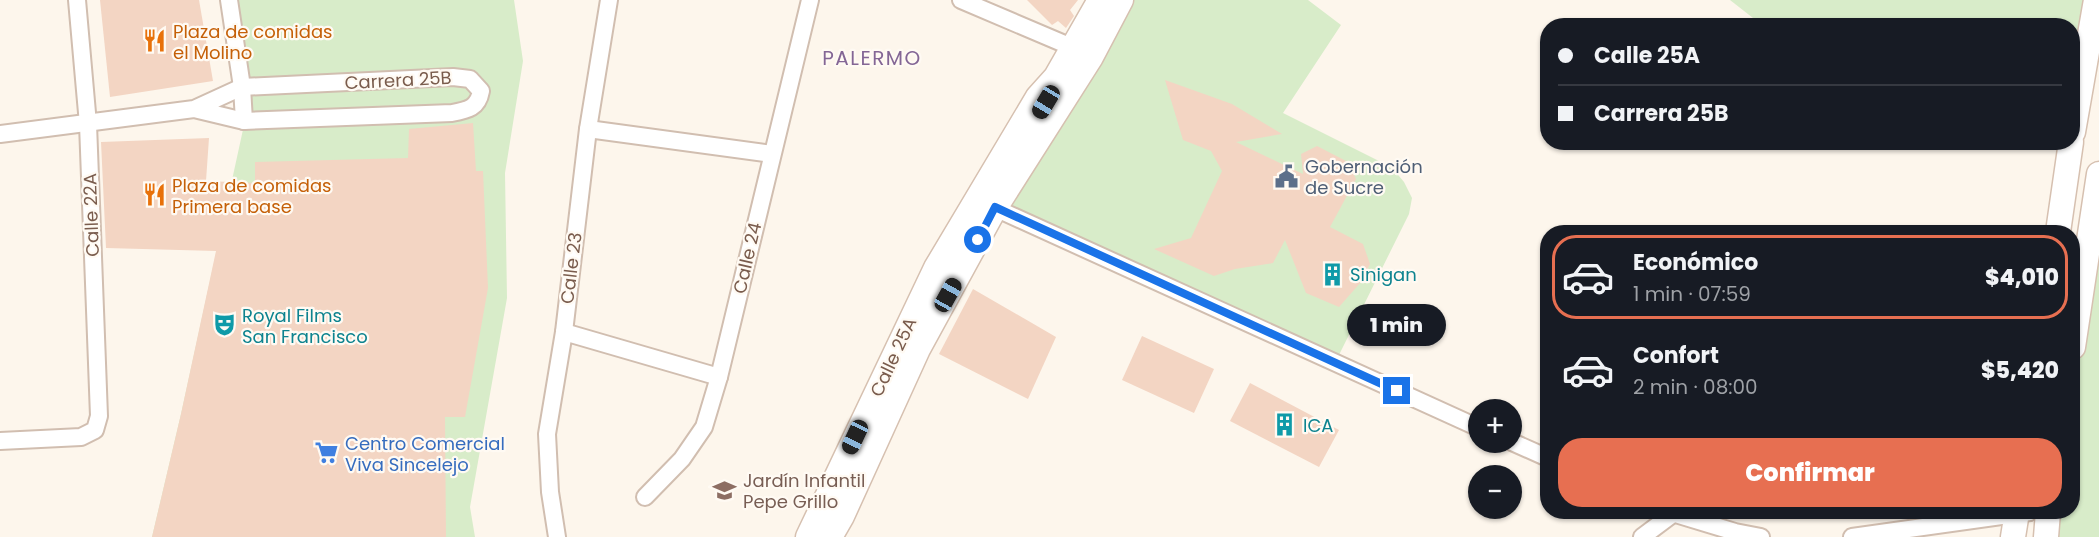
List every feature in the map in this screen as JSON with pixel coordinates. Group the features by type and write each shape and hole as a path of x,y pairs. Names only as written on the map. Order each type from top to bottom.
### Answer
{"main road":[{"name":"Calle 25A","path":"808,537 936,268 1038,97 1056,77 1074,48 1100,0"},
{"name":"Calle 25A","path":"830,537 842,516 918,348 995,207 1091,57 1121,0"},
{"path":"2080,92 2096,0"},
{"path":"995,207 990,205 990,195 1046,102 1056,77"},
{"path":"2059,225 2070,150"},
{"path":"2080,300 2099,174"},
{"path":"2013,537 2019,519"},
{"path":"2046,537 2047,519"}],"street":[{"name":"Calle 22A","path":"0,441 81,437 95,430 99,416 88,124 77,0"},
{"path":"230,0 242,87 244,121"},
{"name":"Calle 23","path":"558,537 550,492 547,434 564,332 588,129 609,0"},
{"name":"Calle 24","path":"645,497 682,459 704,427 719,377 810,0"},
{"path":"961,0 1074,48"},
{"name":"Carrera 25B","path":"0,134 194,109 242,87 453,77 470,79 481,91 479,101 469,109 452,112 244,121 194,109"},
{"path":"588,129 772,153"},
{"path":"995,207 1468,423"},
{"path":"564,332 719,377"},
{"path":"1522,447 1540,455"},
{"path":"1642,537 1664,519"},
{"path":"1694,519 1735,532 1761,537"},
{"path":"1852,537 1974,519"}],"green space":[{"path":"229,0 514,0 523,61 505,173 507,298 470,507 475,537 152,537 244,125"},
{"path":"1121,0 1308,0 1341,25 1283,113 1394,170 1404,182 1412,198 1409,214 1335,363 995,208"},
{"path":"1730,0 2096,0 2080,92 2080,18 1753,18"},
{"path":"2099,174 2099,537 2046,537 2047,519 2080,519 2080,300"}],"building":[{"name":"Plaza de comidas el Molino","path":"100,0 199,0 213,81 110,97"},
{"path":"1027,0 1078,0 1070,10 1074,16 1066,28 1058,21 1052,25"},
{"name":"Gobernación de Sucre","path":"1165,80 1232,104 1282,134 1236,142 1303,174 1301,154 1317,146 1348,162 1356,179 1330,227 1363,244 1370,264 1361,282 1339,307 1306,293 1285,240 1273,263 1235,269 1214,276 1154,249 1191,238 1222,171 1211,151 1183,140"},
{"path":"473,123 476,171 483,171 488,288 465,417 445,417 446,537 152,537 216,251 106,248 101,142 209,138 206,181 255,183 255,162 408,158 409,129"},
{"path":"973,289 1056,337 1028,399 939,354"},
{"path":"1142,336 1214,369 1194,413 1122,380"},
{"name":"ICA","path":"1250,383 1339,430 1319,467 1230,421"}],"place":[{"name":"Plaza de comidas el Molino","path":"155,41"},
{"name":"Gobernación de Sucre","path":"1287,176"},
{"name":"Plaza de comidas Primera base","path":"154,195"},
{"name":"Sinigan","path":"1332,274"},
{"name":"Royal Films San Francisco","path":"224,325"},
{"name":"ICA","path":"1285,425"},
{"name":"Centro Comercial Viva Sincelejo","path":"327,453"},
{"name":"Jardín Infantil Pepe Grillo","path":"725,490"}],"district":[{"name":"PALERMO","path":"872,58"}],"route":[{"path":"978,240 995,207 1397,391"}]}
